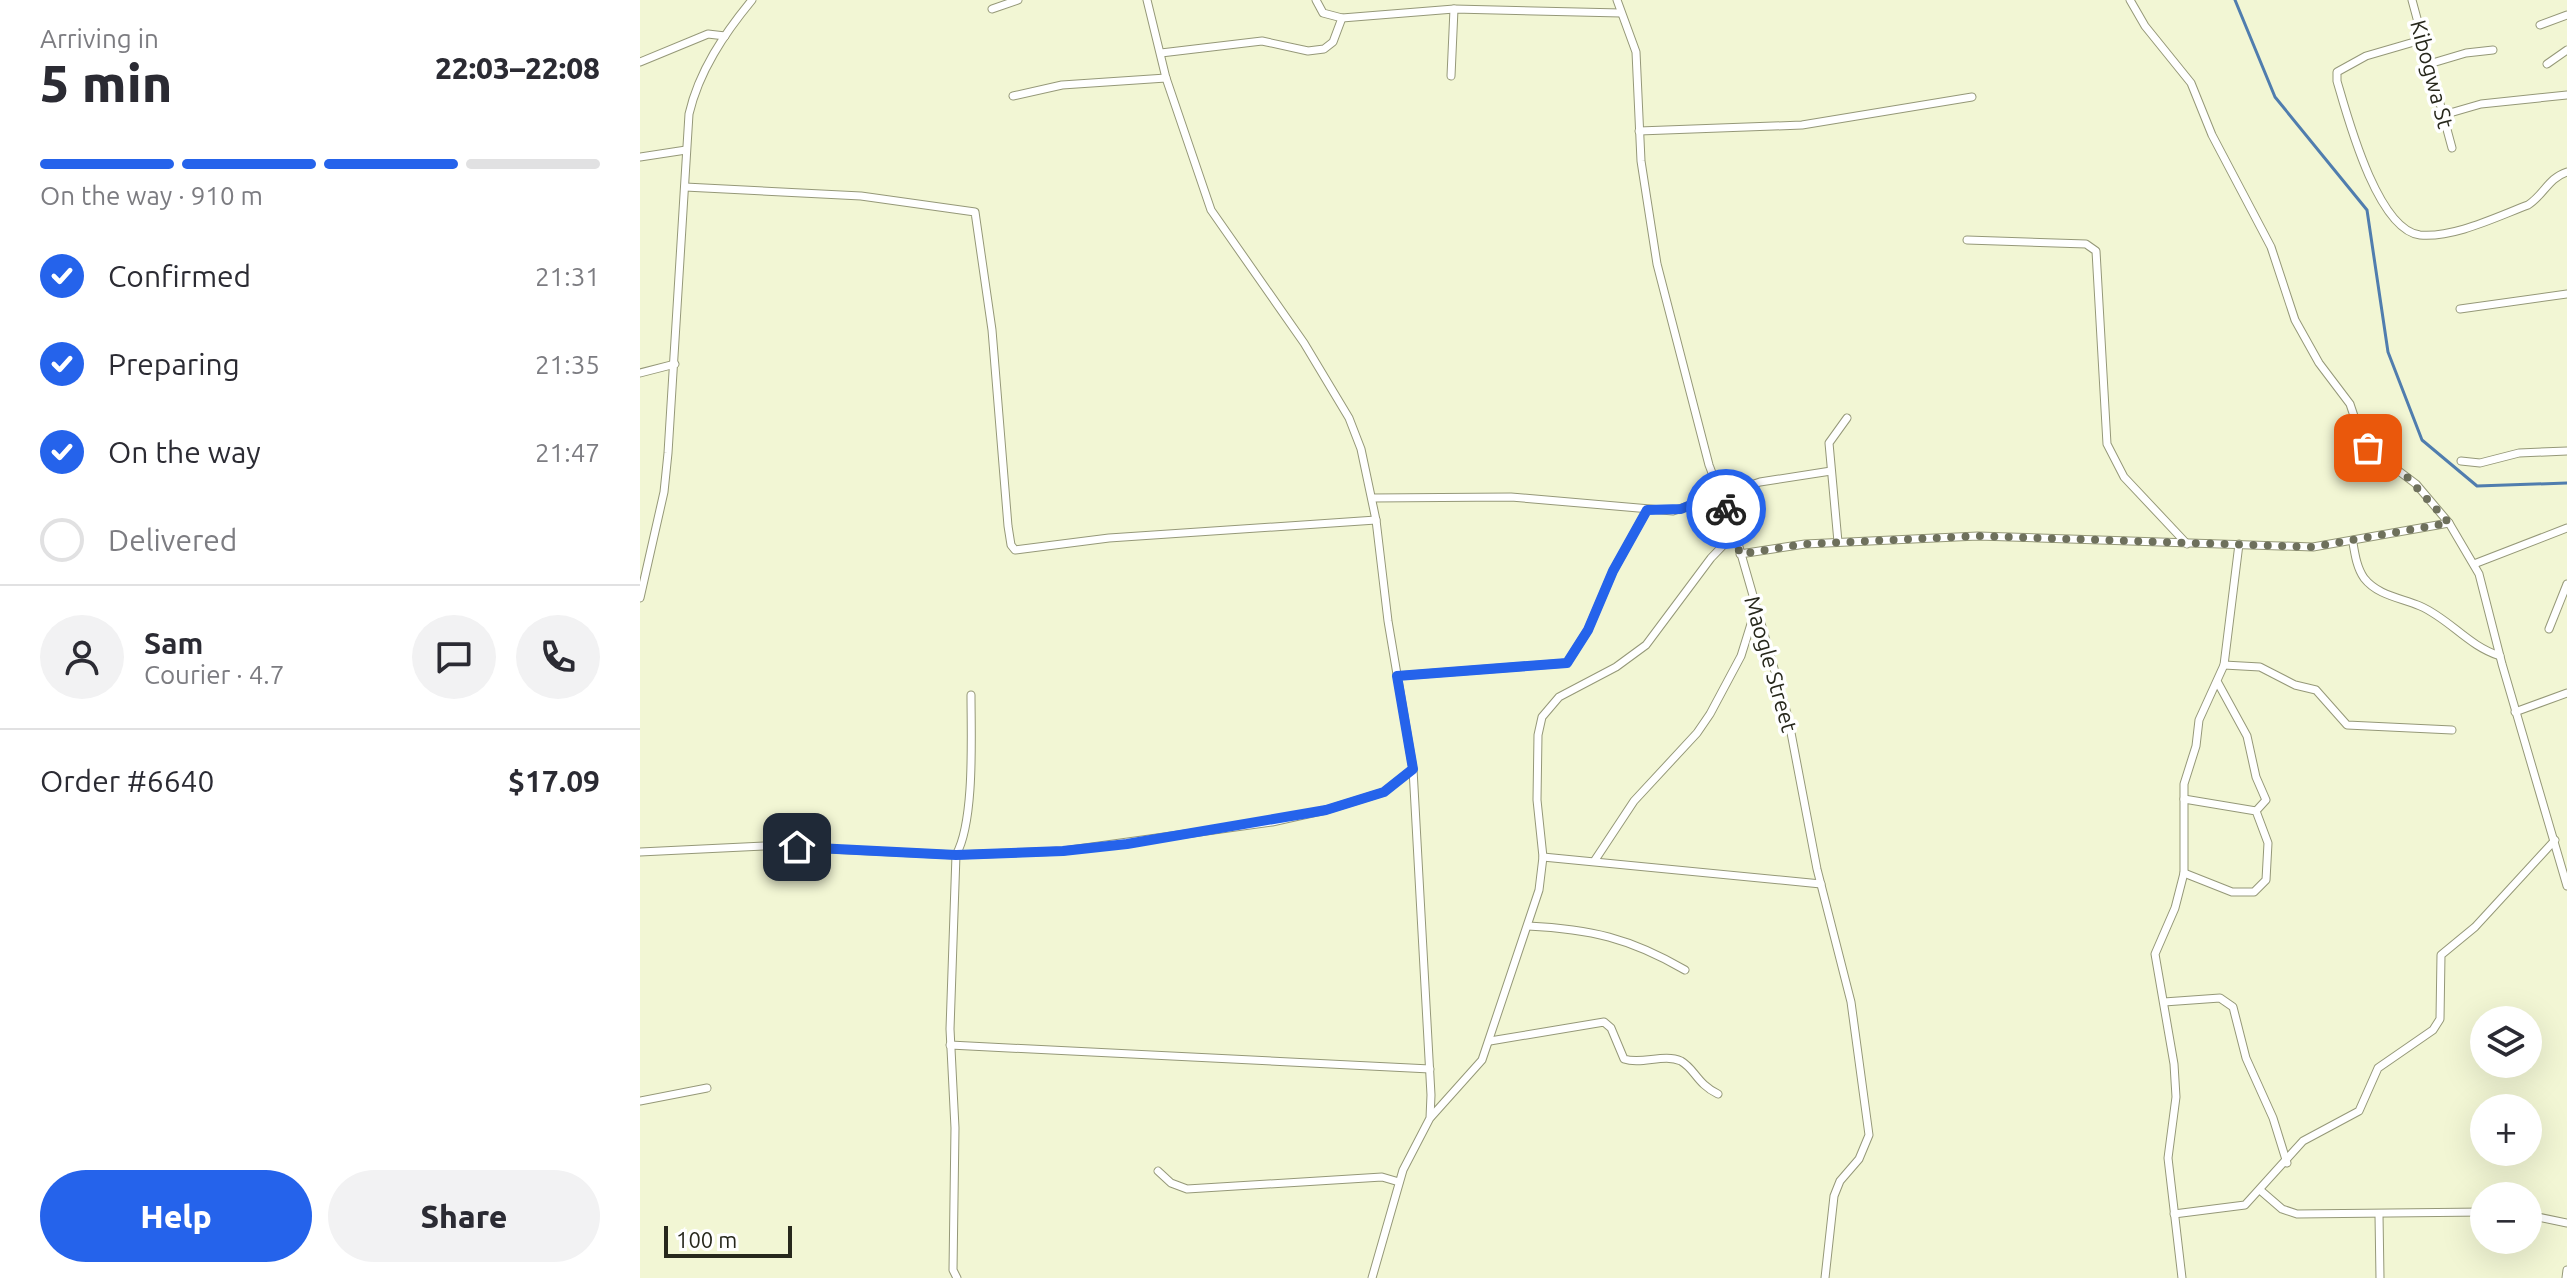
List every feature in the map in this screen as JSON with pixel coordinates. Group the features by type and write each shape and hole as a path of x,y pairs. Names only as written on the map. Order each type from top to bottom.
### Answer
{"street":[{"path":"640,598 664,492 675,364 686,150 694,91 725,36 752,0"},
{"path":"992,9 1018,0"},
{"path":"1147,0 1166,78 1211,210 1274,297 1349,418 1361,449 1376,520 1413,769 1430,1118"},
{"path":"1316,0 1323,13 1342,18 1454,9 1621,13"},
{"name":"Maogle Street","path":"1617,0 1636,52 1639,131 1657,264 1709,465 1735,533 1788,717 1821,884 1851,1002 1870,1125 1866,1146 1840,1181 1834,1196 1825,1278"},
{"path":"2130,0 2145,26 2191,83 2212,135 2271,247 2295,320 2319,363 2350,404 2361,437 2368,448 2416,484 2449,523 2474,564 2487,595 2515,712 2567,886"},
{"name":"Kibogwa St","path":"2412,0 2452,148"},
{"path":"1451,76 1454,9"},
{"path":"2540,25 2567,15"},
{"path":"1161,53 1262,41 1308,51 1324,49 1333,42 1342,18"},
{"path":"640,62 708,34 725,36"},
{"path":"2421,40 2349,62 2337,72 2360,157 2393,215 2410,232 2422,235 2449,231 2528,205 2538,199 2554,177 2567,172"},
{"path":"2429,64 2466,53 2493,50"},
{"path":"2547,64 2567,50"},
{"path":"1013,96 1062,85 1166,78"},
{"path":"2443,115 2481,104 2567,95"},
{"path":"1639,131 1802,125 1972,97"},
{"path":"640,157 686,150"},
{"path":"685,187 861,196 975,212 992,330 1008,526 1011,545 1015,550 1109,538 1376,520"},
{"path":"1967,240 2086,244 2096,251 2107,444 2124,477 2187,544"},
{"path":"2460,309 2567,294"},
{"path":"640,373 675,364"},
{"path":"1838,542 1829,443 1847,418"},
{"path":"2461,461 2480,463 2519,453 2567,451"},
{"path":"1372,498 1511,497 1647,510 1681,509 1721,492 1831,471"},
{"path":"1397,676 1567,663 1588,630 1613,571 1647,510"},
{"path":"1740,554 1838,542 2016,536 2313,547 2353,543 2449,523"},
{"path":"2474,564 2567,528"},
{"path":"1372,1278 1399,1182 1430,1118 1470,1077 1490,1041 1528,926 1539,890 1543,857 1537,800 1538,735 1549,705 1616,667 1646,645 1711,558 1735,533"},
{"path":"2353,543 2357,565 2375,589 2420,606 2444,619 2474,645 2500,656"},
{"path":"2182,1278 2168,1140 2175,1110 2175,1086 2157,945 2175,908 2184,873 2187,829 2184,799 2201,712 2218,683 2224,665 2239,544"},
{"path":"2549,629 2567,584"},
{"path":"1595,860 1634,801 1697,733 1710,714 1741,656 1756,609"},
{"path":"2224,665 2260,667 2295,685 2316,690 2347,725 2452,730"},
{"path":"2218,683 2252,748 2256,777 2266,800 2256,811"},
{"path":"2515,712 2567,693"},
{"path":"957,1278 953,1257 955,1143 950,1045 956,855 964,835 970,778 971,695"},
{"path":"640,852 766,846 956,855 1063,851 1272,822 1384,792 1413,769"},
{"path":"2184,799 2256,811"},
{"path":"2184,873 2232,892 2254,892 2263,886 2268,843 2256,811"},
{"path":"2174,1214 2245,1205 2309,1136 2359,1111 2378,1068 2433,1030 2440,1019 2441,955 2475,927 2555,840"},
{"path":"1543,857 1821,884"},
{"path":"1528,926 1602,933 1652,951 1685,970"},
{"path":"2164,1002 2220,998 2233,1007 2246,1058 2273,1118 2287,1163"},
{"path":"1490,1041 1604,1022 1611,1028 1624,1059 1676,1059 1689,1068 1700,1084 1718,1094"},
{"path":"950,1045 1430,1069"},
{"path":"640,1101 707,1088"},
{"path":"1158,1171 1171,1183 1187,1189 1382,1177 1399,1182"},
{"path":"2260,1190 2282,1209 2297,1214 2470,1212"},
{"path":"2379,1215 2380,1278"},
{"path":"2542,1218 2567,1223"},
{"path":"2566,1278 2567,1270"}],"waterway":[{"path":"2235,0 2275,97 2367,210 2388,352 2422,440 2477,486 2567,483"}],"way so far":[{"path":"1726,509 1740,554 1805,544 1978,536 2313,547 2353,543 2449,523 2397,466 2368,448"}],"route":[{"path":"797,847 956,855 1063,851 1272,822 1384,792 1413,769 1397,676 1548,667 1567,663 1588,630 1613,571 1647,510 1673,511 1721,492 1726,509"}]}
